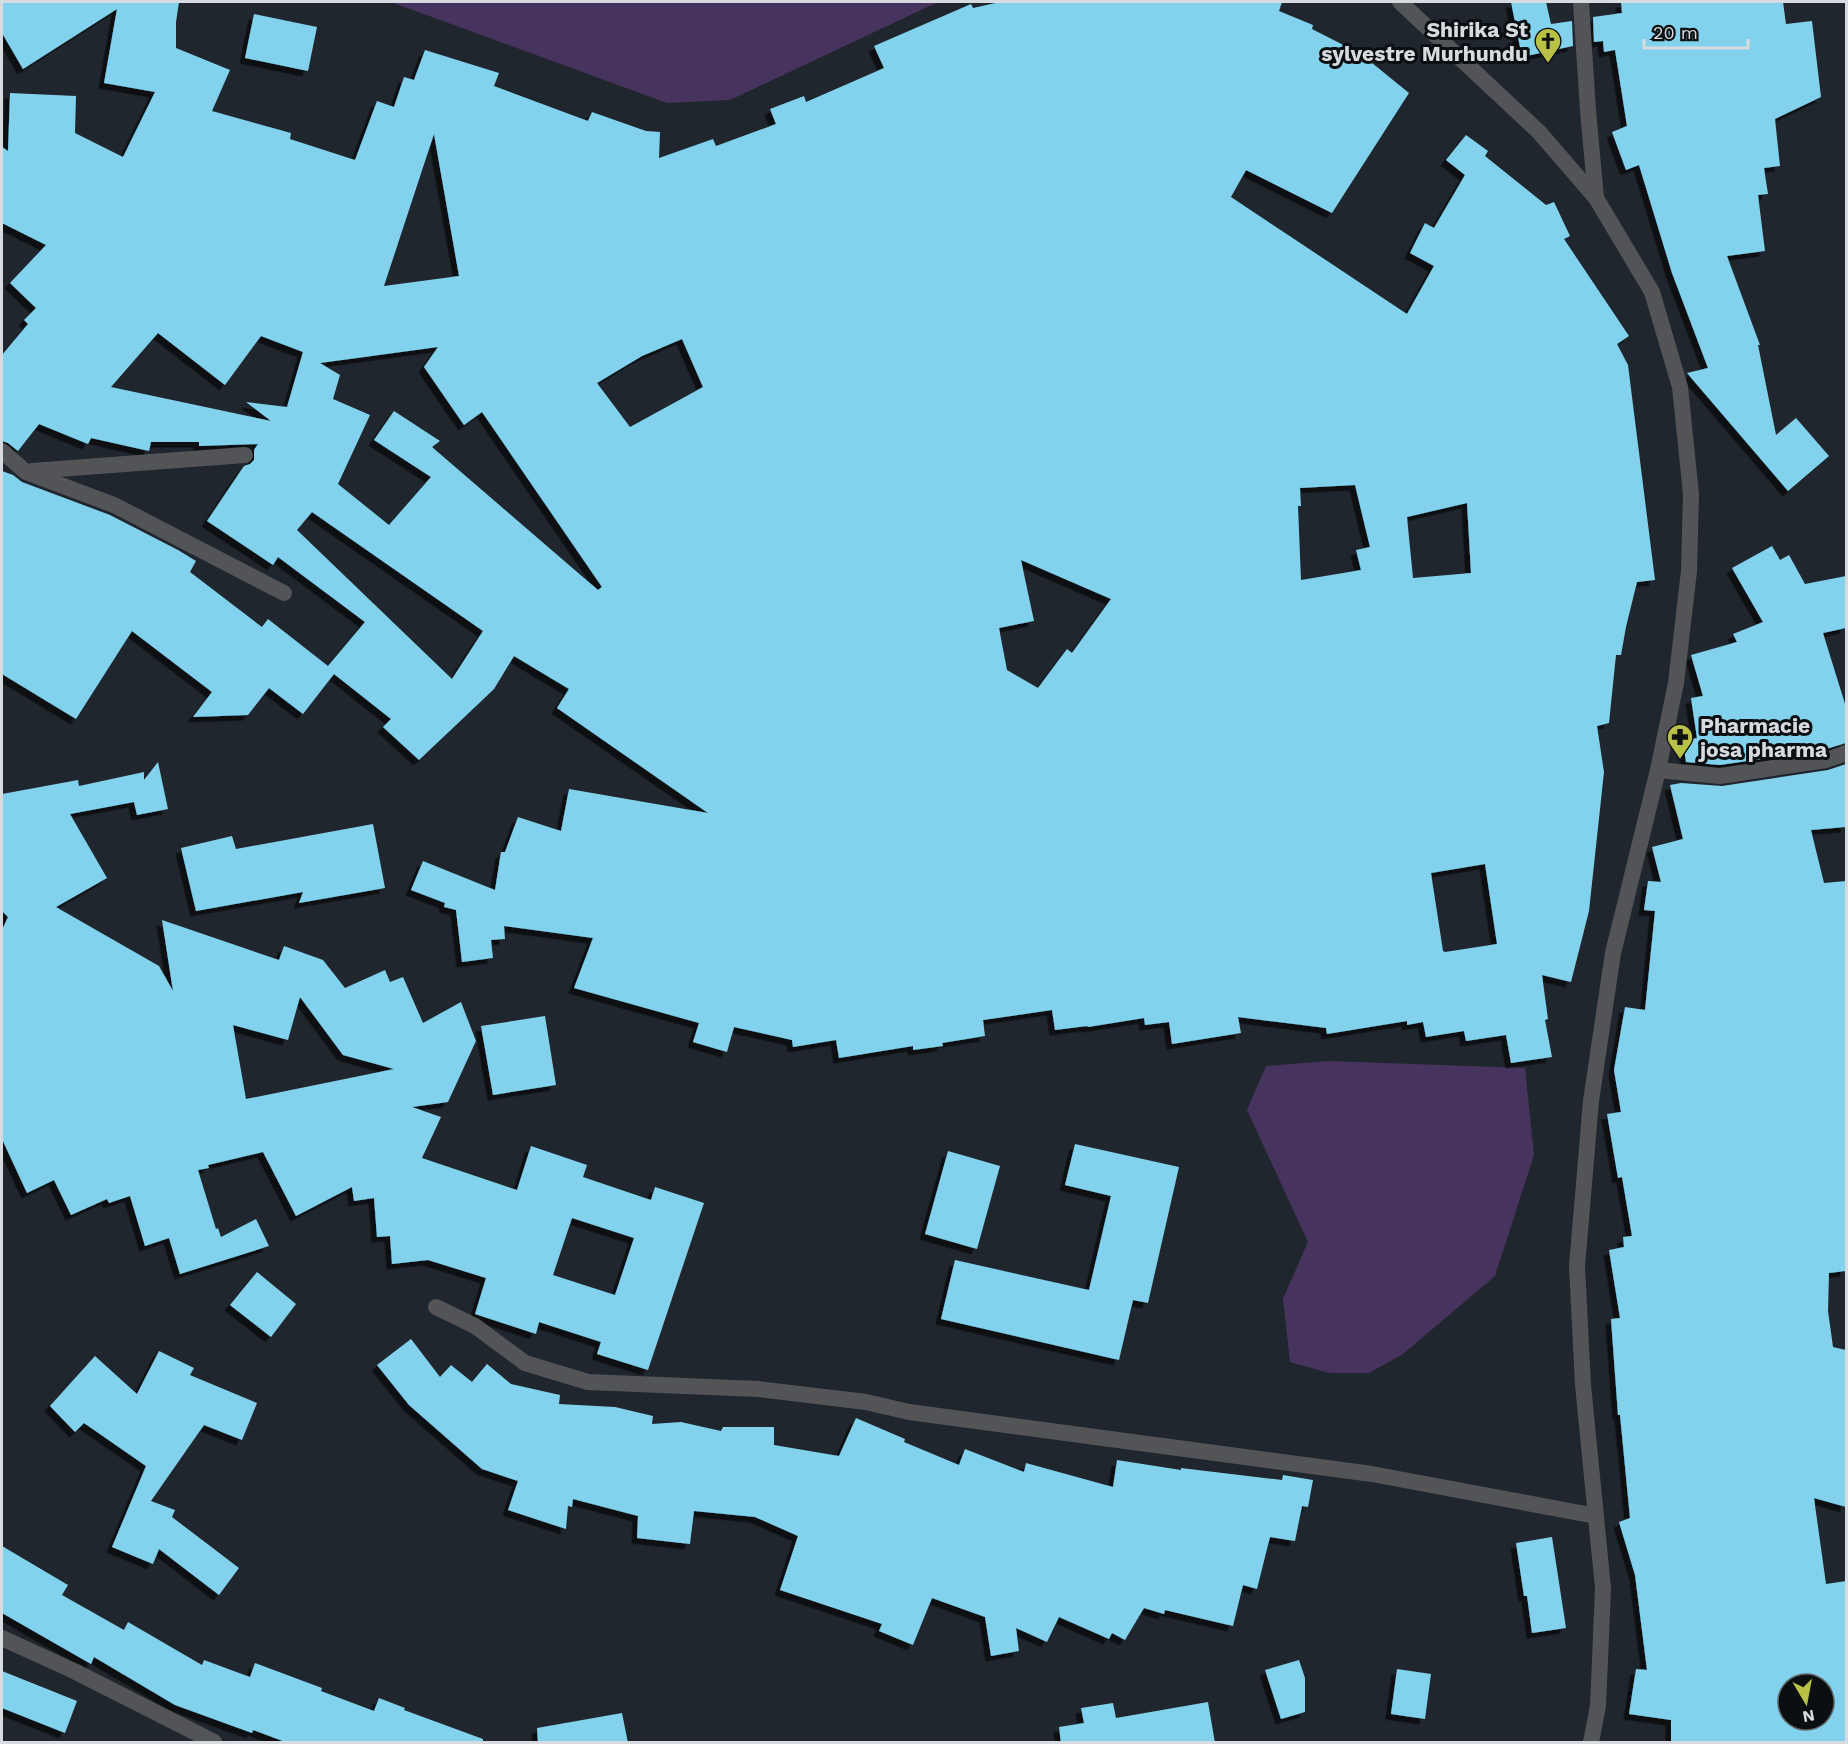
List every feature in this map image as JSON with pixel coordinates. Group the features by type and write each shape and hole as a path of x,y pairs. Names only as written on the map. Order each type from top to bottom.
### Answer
{"street":[{"path":"1400,2 1539,132 1596,198 1652,292 1680,387 1691,494 1689,571 1676,683 1658,770 1612,953 1591,1101 1577,1266 1583,1385 1603,1588 1598,1706 1591,1743"},
{"path":"1581,2 1596,198"},
{"path":"2,451 26,472 114,506 284,593"},
{"path":"26,472 244,455"},
{"path":"1658,770 1720,776 1826,760 1846,753"},
{"path":"436,1307 475,1326 525,1363 588,1382 758,1389 866,1402 909,1412 1372,1474 1596,1516"},
{"path":"2,1638 74,1671 214,1743"}],"shaded area":[{"path":"391,2 938,2 730,100 667,103"},
{"path":"1328,1061 1525,1068 1534,1155 1495,1276 1403,1354 1369,1373 1329,1373 1290,1362 1283,1299 1308,1242 1247,1110 1266,1066"}],"building":[{"path":"2,2 179,2 176,48 230,70 212,111 291,133 290,139 355,160 377,101 394,107 404,77 414,80 425,50 499,73 494,86 588,121 592,112 646,131 660,132 659,158 713,139 716,146 776,124 770,109 804,96 806,102 884,68 874,46 971,4 973,8 1000,2 1282,2 1279,11 1313,25 1312,29 1361,54 1409,93 1332,213 1246,170 1231,197 1407,314 1434,266 1410,253 1425,223 1434,228 1465,175 1446,160 1466,135 1488,151 1485,156 1546,205 1554,202 1570,236 1564,239 1629,336 1617,344 1628,365 1655,580 1637,582 1621,655 1616,655 1609,723 1597,726 1604,772 1589,911 1571,982 1542,975 1548,1019 1545,1020 1552,1057 1511,1063 1506,1035 1466,1041 1464,1031 1426,1037 1423,1022 1407,1025 1407,1021 1327,1034 1326,1028 1238,1017 1241,1033 1172,1044 1169,1022 1145,1025 1144,1018 1055,1030 1052,1010 983,1020 985,1036 942,1043 943,1046 913,1050 913,1046 839,1058 836,1040 793,1047 792,1040 734,1027 727,1052 693,1042 699,1023 574,988 593,938 504,926 505,939 491,940 493,958 462,962 456,910 444,907 445,903 411,890 423,861 495,890 501,852 505,852 518,817 561,831 569,789 708,813 557,708 569,689 514,656 494,689 419,760 383,727 391,719 334,674 303,714 269,688 248,715 193,717 212,692 132,631 76,719 2,674 2,471 22,482 110,515 178,550 196,561 190,572 262,627 268,619 328,666 365,622 278,557 273,565 207,521 244,466 254,460 254,450 258,444 199,446 199,442 151,442 149,451 91,438 88,444 39,424 18,451 2,441 2,355 28,324 24,320 36,308 10,283 46,245 2,223 2,147 8,151 10,93 76,96 75,133 123,157 155,92 104,83 117,9 23,69 2,33","holes":["434,134 459,276 384,286","158,333 225,385 261,336 303,352 287,407 246,402 271,421 111,387","682,339 703,387 630,427 597,383 642,356","438,347 424,367 464,425 482,412 602,587 598,590 432,447 440,441 394,411 374,440 431,477 389,525 338,484 370,415 333,399 340,375 320,363","1355,485 1370,547 1356,550 1361,570 1301,580 1298,506 1301,506 1300,488","1467,503 1471,573 1413,578 1407,517","312,512 483,631 452,679 297,530","1021,560 1111,599 1072,653 1067,649 1038,688 1007,670 999,628 1034,621","1485,864 1497,944 1445,952 1431,873"]},
{"path":"1511,2 1546,2 1551,24 1572,21 1573,46 1522,57"},
{"path":"1621,2 1783,2 1786,24 1812,21 1821,97 1775,119 1780,166 1764,168 1768,194 1758,195 1765,251 1727,256 1760,345 1758,345 1776,435 1796,418 1829,456 1788,491 1687,373 1708,368 1672,273 1639,165 1626,170 1612,132 1627,126 1615,50 1604,52 1603,41 1594,42 1593,17 1622,13"},
{"path":"254,14 317,27 308,71 245,58"},
{"path":"1772,546 1780,560 1789,555 1805,584 1846,576 1846,628 1823,633 1846,707 1846,743 1823,750 1720,765 1686,762 1683,741 1697,738 1691,698 1703,696 1691,655 1737,642 1733,634 1763,622 1732,568"},
{"path":"158,762 168,809 137,815 134,802 70,814 107,878 56,907 159,966 173,991 162,920 279,960 284,946 323,960 345,988 385,970 390,982 403,977 423,1023 461,1002 476,1041 448,1102 412,1107 441,1117 422,1158 517,1190 531,1146 587,1165 583,1177 651,1200 655,1187 704,1203 648,1370 597,1354 601,1342 539,1322 536,1334 475,1314 486,1278 428,1260 392,1264 390,1236 377,1237 374,1198 354,1201 352,1187 296,1216 263,1152 208,1165 209,1168 198,1170 216,1229 218,1228 221,1237 256,1219 269,1246 180,1274 169,1238 145,1246 130,1196 109,1203 107,1199 71,1215 54,1180 27,1193 2,1139 2,930 8,917 2,911 2,794 78,780 79,786 144,772 144,780","holes":["300,997 343,1055 394,1069 246,1099 233,1025 288,1040","572,1218 634,1238 615,1295 553,1275"]},
{"path":"1846,764 1846,827 1811,830 1824,883 1846,881 1846,1271 1829,1273 1828,1311 1833,1347 1846,1350 1846,1507 1814,1498 1826,1584 1846,1581 1846,1743 1671,1743 1671,1720 1629,1714 1636,1669 1647,1670 1635,1575 1619,1522 1630,1518 1620,1415 1618,1415 1611,1319 1620,1318 1609,1250 1624,1247 1623,1237 1632,1236 1622,1177 1618,1178 1607,1114 1621,1112 1614,1070 1625,1007 1645,1010 1655,911 1644,910 1648,881 1661,882 1652,847 1683,839 1670,785 1681,783 1722,786 1828,770"},
{"path":"373,824 385,888 299,903 303,892 196,911 181,848 232,836 236,849"},
{"path":"545,1016 556,1085 493,1095 481,1026"},
{"path":"1075,1144 1179,1167 1148,1303 1133,1300 1119,1360 941,1319 955,1260 1089,1290 1111,1196 1065,1185"},
{"path":"948,1151 1000,1166 977,1249 925,1234"},
{"path":"257,1272 296,1304 271,1337 230,1305"},
{"path":"411,1339 440,1377 451,1365 472,1382 487,1364 511,1384 560,1395 559,1404 615,1407 653,1416 652,1424 681,1422 721,1431 723,1427 774,1427 774,1445 839,1456 856,1418 905,1439 904,1442 959,1465 965,1449 1024,1472 1026,1463 1113,1487 1117,1460 1181,1470 1181,1468 1282,1480 1283,1475 1313,1480 1308,1507 1302,1506 1295,1541 1270,1537 1257,1589 1243,1585 1233,1626 1165,1610 1164,1614 1144,1608 1125,1640 1112,1633 1109,1639 1059,1617 1047,1642 1016,1628 1019,1651 991,1656 985,1617 932,1598 913,1645 879,1631 882,1624 780,1590 798,1536 755,1517 694,1511 690,1544 637,1538 638,1516 573,1499 572,1507 568,1506 566,1529 508,1510 518,1481 482,1469 409,1405 377,1365"},
{"path":"159,1351 194,1368 190,1375 257,1403 242,1440 204,1425 151,1501 175,1510 172,1517 239,1568 219,1595 159,1549 153,1564 112,1547 146,1466 84,1423 75,1432 50,1406 95,1356 137,1394"},
{"path":"1552,1537 1566,1628 1532,1633 1516,1543"},
{"path":"2,1546 68,1585 62,1595 124,1630 128,1622 202,1665 204,1660 250,1677 255,1663 322,1688 321,1691 374,1711 379,1698 405,1708 404,1710 483,1739 483,1743 288,1743 253,1730 252,1733 175,1705 94,1657 91,1664 2,1613"},
{"path":"1299,1660 1305,1678 1305,1712 1281,1719 1265,1670"},
{"path":"1397,1669 1431,1674 1425,1719 1391,1714"},
{"path":"2,1671 77,1701 65,1733 2,1708"},
{"path":"1208,1702 1215,1743 1061,1743 1059,1727 1084,1723 1081,1708 1113,1703 1116,1718"},
{"path":"622,1713 628,1743 538,1743 537,1728"}],"place":[{"name":"Shirika St sylvestre Murhundu","path":"1548,64"},
{"name":"Pharmacie josa pharma","path":"1680,760"}]}
